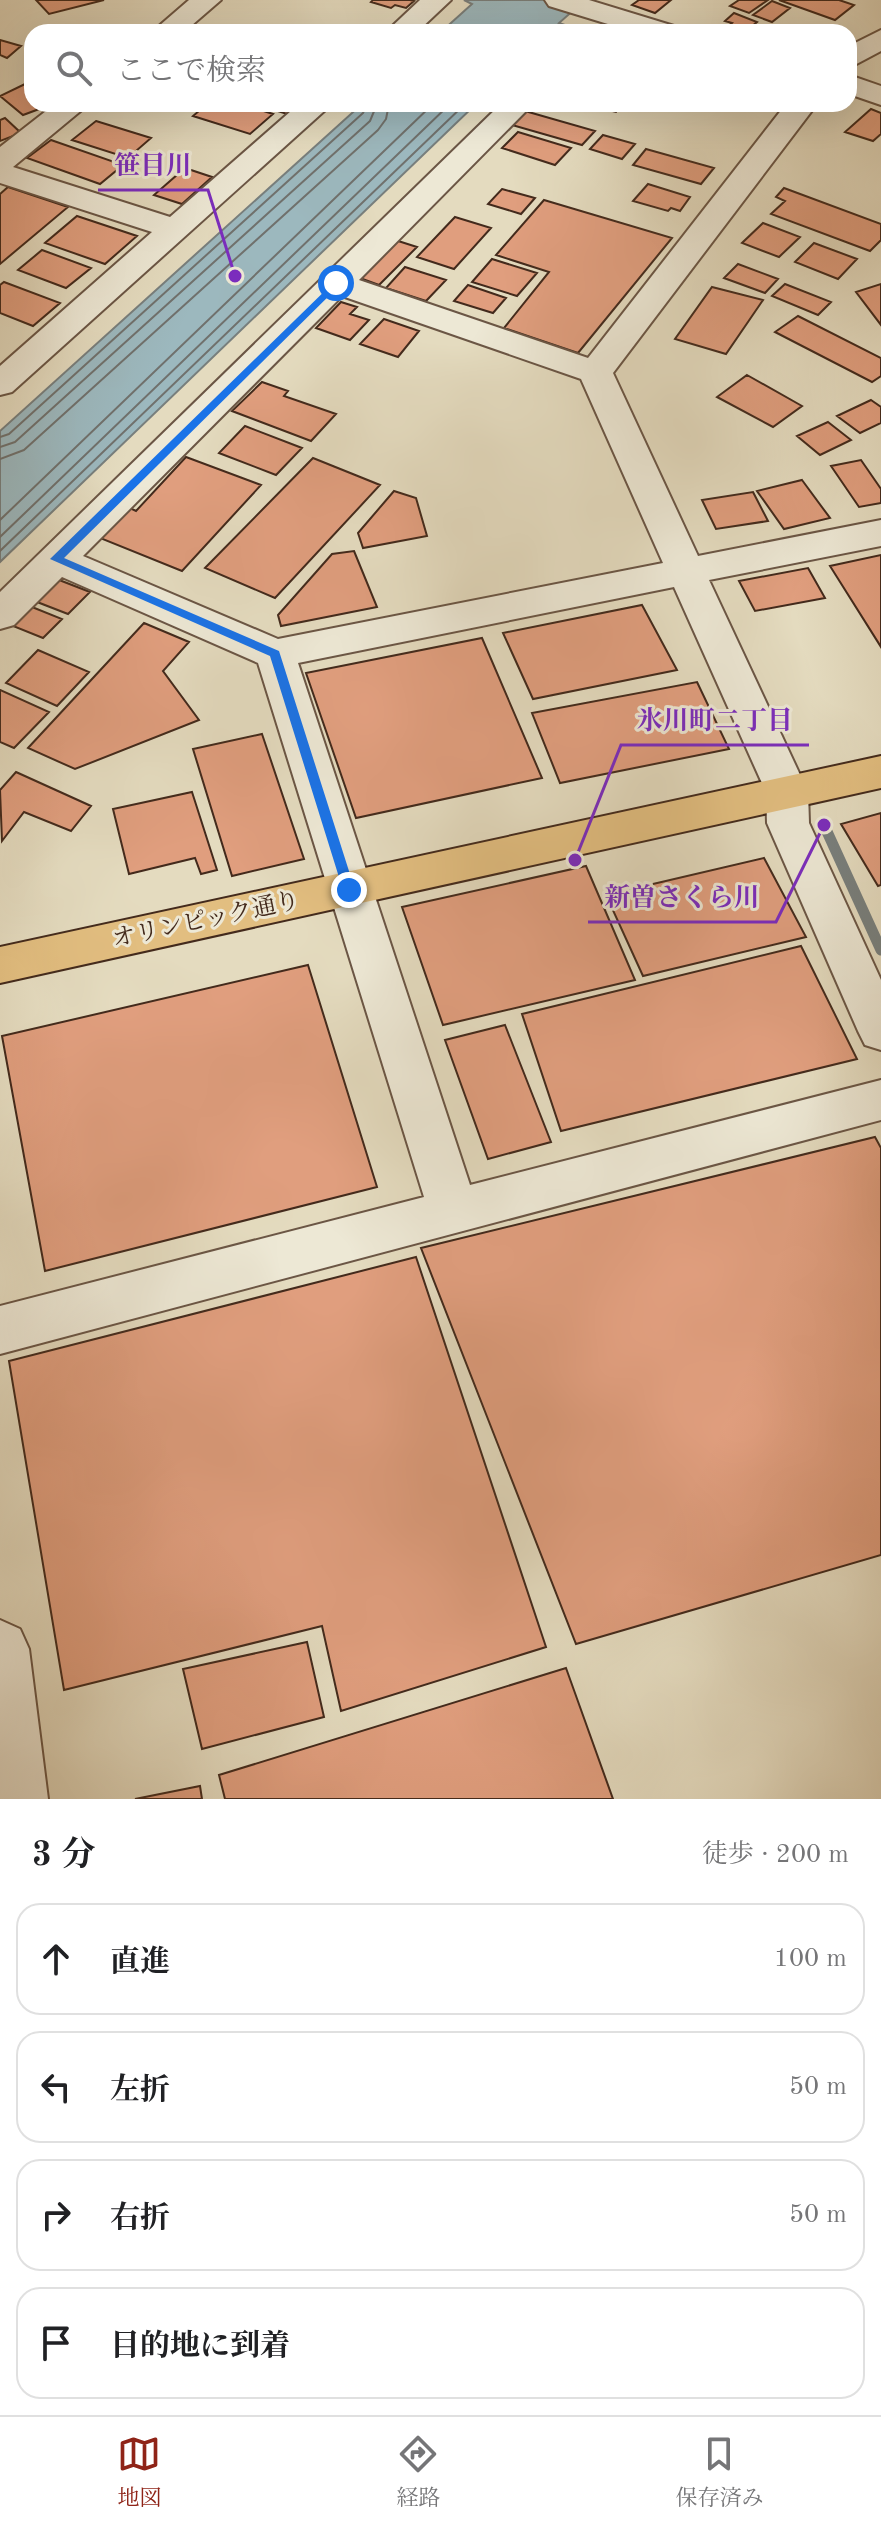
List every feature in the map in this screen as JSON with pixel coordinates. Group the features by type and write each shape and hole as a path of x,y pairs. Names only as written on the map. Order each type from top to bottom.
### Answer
{"main road":[{"name":"オリンピック通り","path":"0,965 881,772"}],"street":[{"path":"176,24 207,0"},
{"path":"409,24 437,0"},
{"path":"559,0 638,24"},
{"path":"857,54 881,39"},
{"path":"857,87 881,96"},
{"path":"0,162 64,112"},
{"path":"0,384 308,112"},
{"path":"0,615 510,112"},
{"path":"595,372 796,112"},
{"path":"0,173 174,229"},
{"path":"336,283 595,372 787,792 788,823 881,1031"},
{"path":"56,559 275,654 881,533"},
{"path":"275,654 453,1210"},
{"path":"0,1330 881,1100"},
{"path":"0,1649 18,1799"}],"water":[{"path":"464,0 585,0 559,23 562,24 450,24 472,4"},
{"path":"353,112 468,112 0,562 0,431"}],"building":[{"path":"36,0 104,0 49,14"},
{"path":"639,0 671,0 655,13 632,5"},
{"path":"739,0 768,0 749,13 730,6"},
{"path":"779,0 839,0 854,5 835,20"},
{"path":"414,1 406,8 395,5 391,8 371,2"},
{"path":"772,1 790,8 772,22 753,15"},
{"path":"734,13 757,22 731,24 725,21"},
{"path":"0,40 21,46 7,58 0,55"},
{"path":"24,84 24,112 31,112 23,115 0,96"},
{"path":"871,109 881,113 881,134 873,141 845,132"},
{"path":"198,112 273,114 250,134 193,116"},
{"path":"524,112 528,112 595,131 582,145 512,125"},
{"path":"5,118 21,133 0,141 0,120"},
{"path":"96,121 151,138 128,158 72,140"},
{"path":"518,132 571,148 555,165 502,148"},
{"path":"603,135 635,144 622,159 590,149"},
{"path":"51,140 123,165 100,184 27,158"},
{"path":"646,149 714,168 701,184 633,165"},
{"path":"185,168 212,177 182,204 154,195"},
{"path":"648,184 690,197 680,211 671,208 668,211 633,201"},
{"path":"8,187 68,207 0,264 0,194"},
{"path":"784,188 881,224 881,240 870,251 771,214 785,201 776,197"},
{"path":"502,189 535,198 521,214 488,204"},
{"path":"544,200 672,238 578,353 504,328 549,272 496,255"},
{"path":"77,216 137,236 105,264 45,243"},
{"path":"455,217 491,228 454,269 417,257"},
{"path":"763,223 800,237 779,257 742,243"},
{"path":"395,240 417,247 379,285 357,277"},
{"path":"814,243 857,259 838,279 795,262"},
{"path":"42,250 91,268 66,288 18,270"},
{"path":"492,259 537,273 517,296 472,282"},
{"path":"738,264 778,279 765,293 724,278"},
{"path":"405,267 446,280 426,301 386,288"},
{"path":"4,282 60,303 33,326 0,313 0,285"},
{"path":"785,284 831,302 818,315 772,296"},
{"path":"881,284 881,325 856,292"},
{"path":"468,285 506,298 493,313 454,301"},
{"path":"712,287 763,300 726,354 675,339"},
{"path":"341,302 357,307 350,314 369,320 350,340 316,328"},
{"path":"798,316 881,358 881,376 872,382 775,332"},
{"path":"384,319 419,331 398,357 360,344"},
{"path":"747,375 802,406 773,427 717,397"},
{"path":"262,382 288,391 284,396 336,414 311,441 232,411"},
{"path":"871,400 881,407 881,423 860,433 837,416"},
{"path":"828,422 851,440 820,455 797,436"},
{"path":"245,426 302,448 276,475 219,453"},
{"path":"186,457 261,485 182,571 100,538 130,508 136,511"},
{"path":"313,458 380,485 275,598 205,568"},
{"path":"861,460 881,489 881,503 859,507 831,466"},
{"path":"802,480 830,518 784,529 757,491"},
{"path":"394,491 416,498 427,536 363,548 358,533"},
{"path":"753,492 768,521 716,529 702,500"},
{"path":"354,551 377,607 281,626 278,615 332,554"},
{"path":"881,555 881,647 830,566"},
{"path":"808,568 825,598 755,611 739,581"},
{"path":"54,578 90,592 68,614 32,600"},
{"path":"27,605 62,619 43,638 8,624"},
{"path":"642,605 677,670 533,699 503,633"},
{"path":"144,623 189,642 163,671 199,720 75,769 28,748"},
{"path":"482,638 542,778 356,818 306,673"},
{"path":"38,650 89,672 57,706 6,683"},
{"path":"697,682 729,749 560,783 532,713"},
{"path":"0,690 49,712 14,748 0,742"},
{"path":"262,734 304,859 232,876 193,749"},
{"path":"16,772 91,806 71,831 24,812 2,841 0,790"},
{"path":"192,792 217,870 201,874 195,858 129,874 113,809"},
{"path":"881,813 881,885 878,886 841,824"},
{"path":"764,858 806,937 643,976 606,895"},
{"path":"586,866 635,980 443,1025 402,907"},
{"path":"801,946 857,1059 561,1131 522,1014"},
{"path":"308,965 377,1187 45,1271 2,1036"},
{"path":"505,1025 551,1142 488,1159 445,1040"},
{"path":"875,1137 881,1148 881,1555 576,1644 421,1248"},
{"path":"416,1257 546,1647 341,1711 322,1626 64,1690 9,1361"},
{"path":"307,1642 324,1717 202,1749 183,1669"},
{"path":"566,1668 613,1799 225,1799 219,1775"},
{"path":"200,1786 202,1799 135,1799"}],"waterway":[{"path":"824,825 881,950"}],"place":[{"name":"笹目川","path":"235,276"},
{"name":"新曽さくら川","path":"824,825"},
{"name":"氷川町二丁目","path":"575,860"}],"route":[{"path":"336,283 56,559 275,654 349,890"}]}
